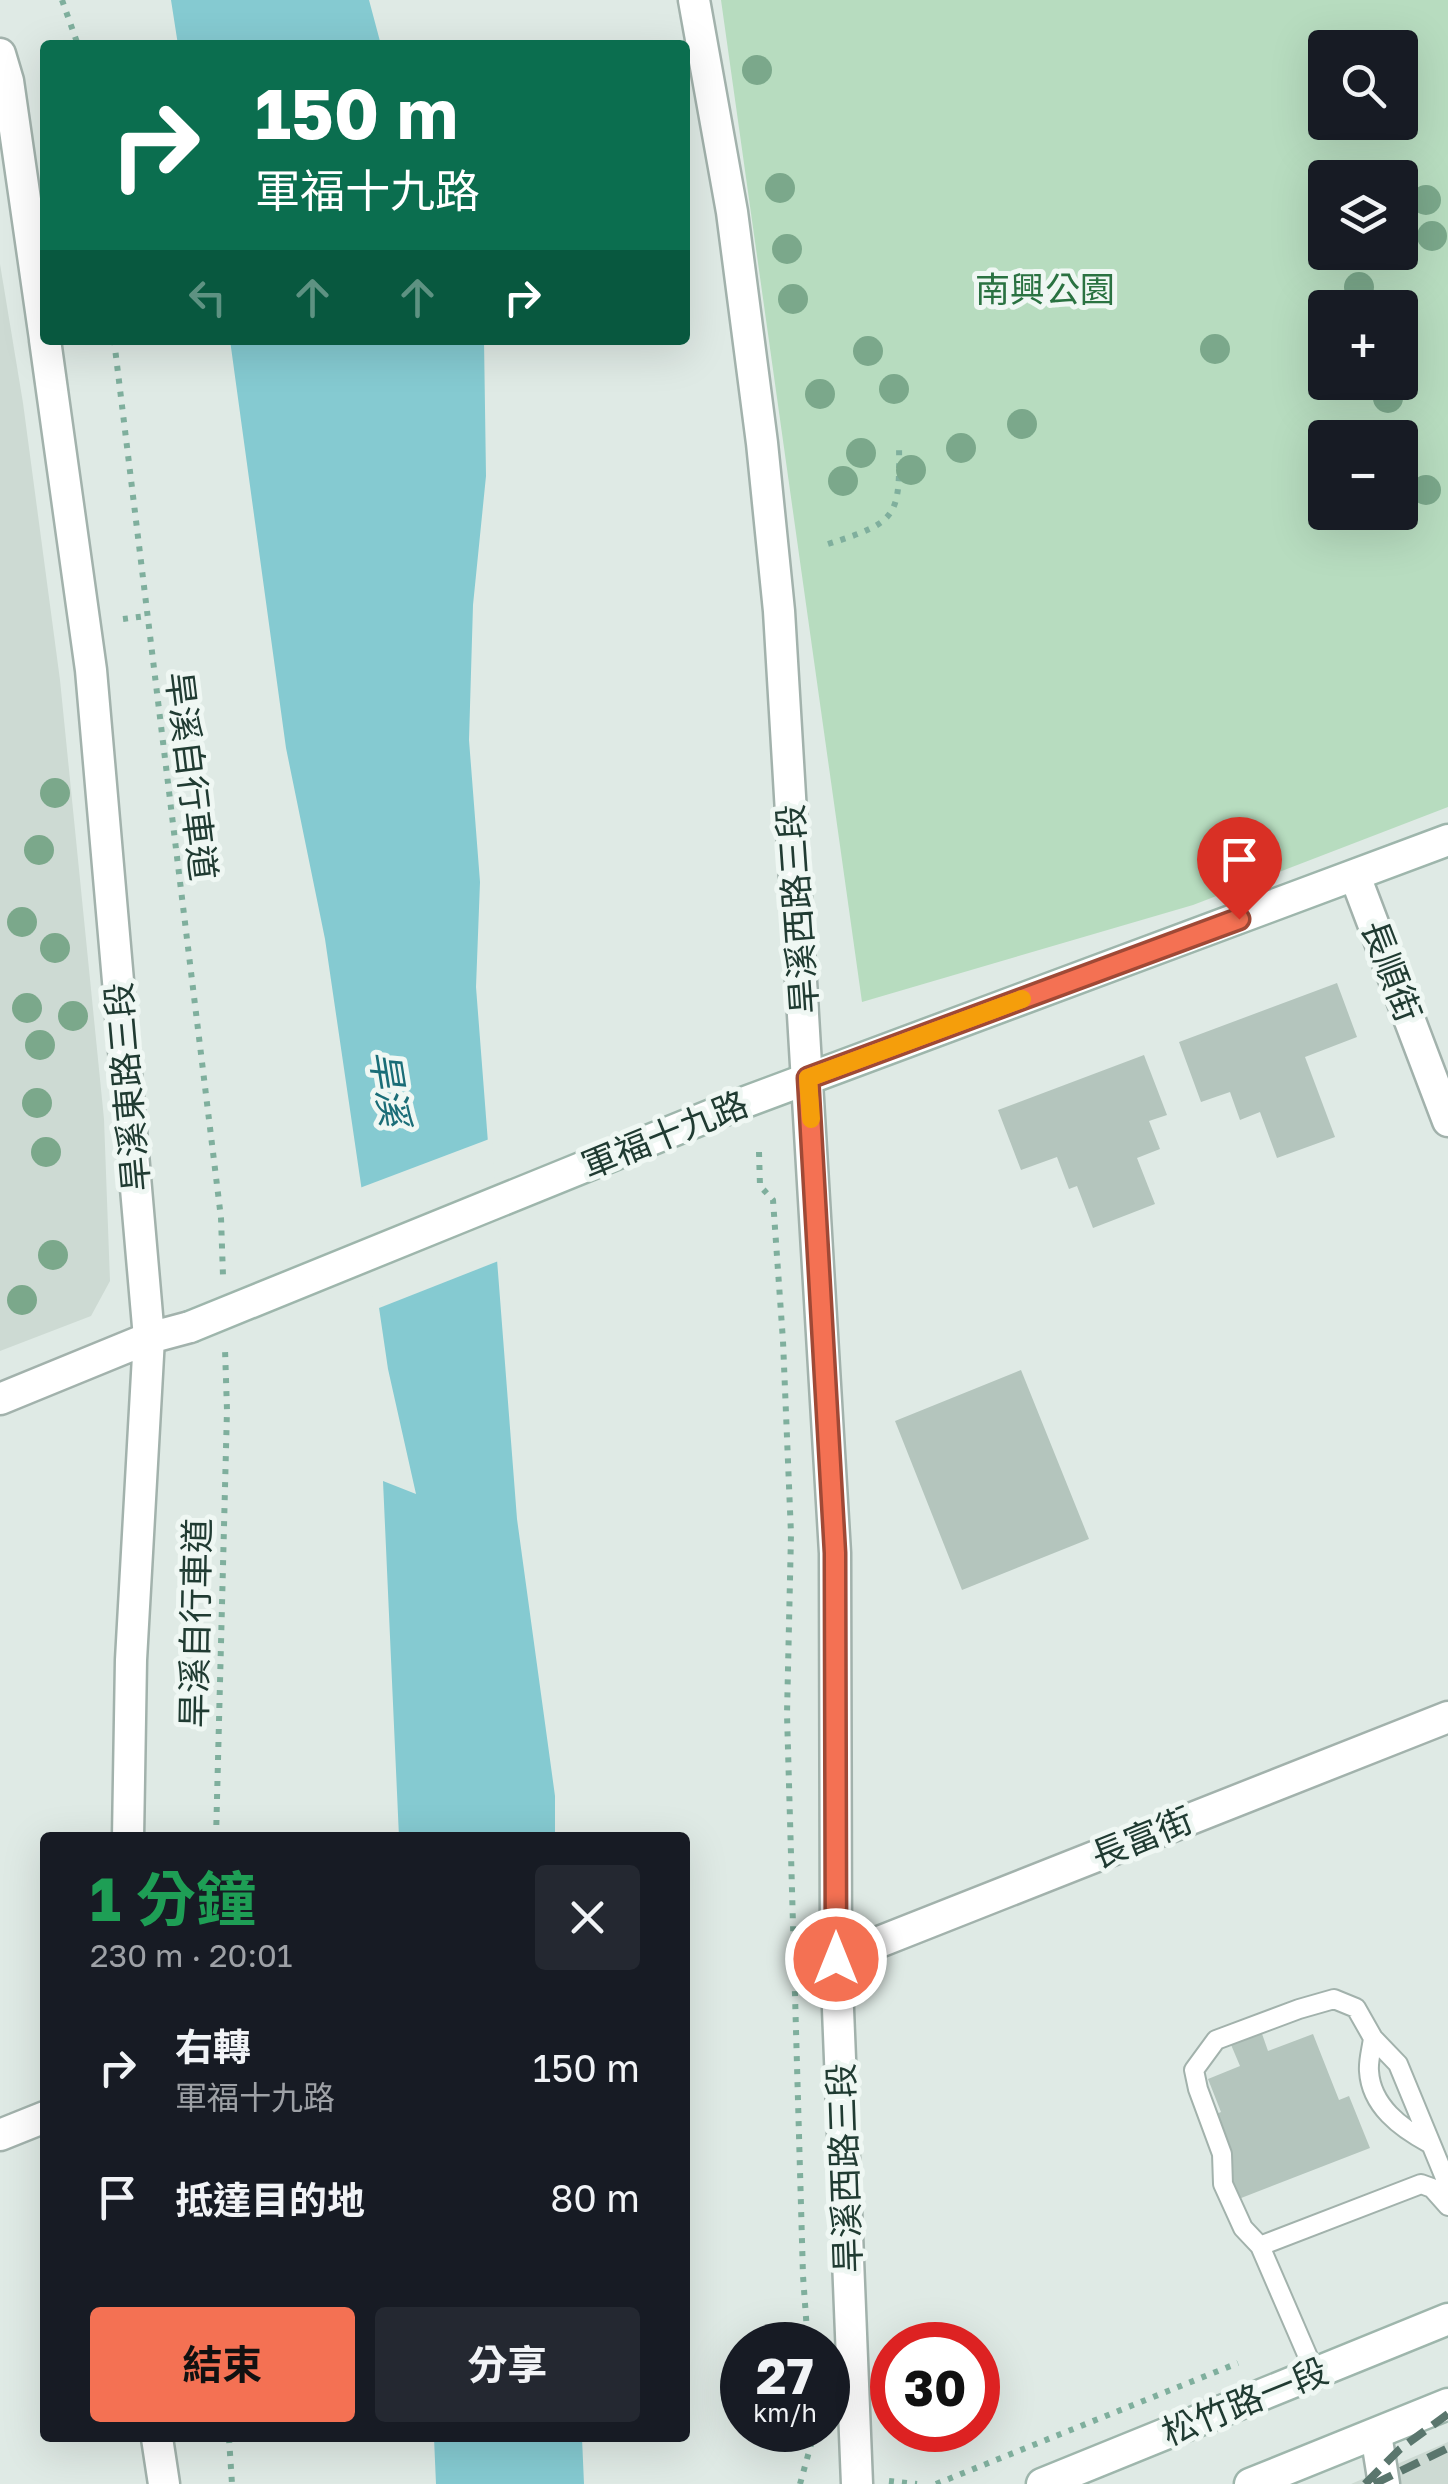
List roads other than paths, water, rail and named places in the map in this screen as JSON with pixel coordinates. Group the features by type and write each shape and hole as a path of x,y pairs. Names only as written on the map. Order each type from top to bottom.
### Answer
{"street":[{"name":"旱溪西路三段","path":"694,0 732,212 779,611 835,1553 836,1959 868,2482"},
{"name":"旱溪東路三段","path":"3,73 40,308"},
{"name":"旱溪東路三段","path":"46,345 91,670 149,1338 132,1622 128,1832"},
{"name":"軍福十九路","path":"0,1399 724,1110 1448,840"},
{"name":"長順街","path":"1355,876 1448,1121"},
{"name":"長富街","path":"836,1959 1448,1717"},
{"path":"0,2134 40,2119"},
{"name":"松竹路一段","path":"1042,2484 1448,2319"},
{"path":"1250,2484 1448,2404"},
{"path":"1376,2434 1384,2484"},
{"path":"158,2442 164,2484"}],"lane":[{"path":"1315,2373 1260,2246 1243,2228 1223,2184 1222,2154 1194,2070 1216,2040 1298,2008 1334,1999 1356,2008 1373,2038 1398,2064 1448,2185"},
{"path":"1373,2038 1368,2072 1382,2107 1400,2127 1429,2143"},
{"path":"1260,2246 1421,2184 1432,2188 1448,2206"}],"water":[{"path":"171,0 369,0 380,40 177,40"},
{"name":"旱溪","path":"231,345 484,345 486,476 473,605 469,740 480,882 476,987 517,1519 555,1796 555,1832 399,1832 383,1481 416,1494 388,1369 325,939 286,748"},
{"path":"434,2442 582,2442 584,2484 436,2484"}],"railway":[{"path":"1365,2484 1400,2449 1448,2414"},
{"path":"1374,2484 1448,2448"}],"park label":[{"name":"南興公園","path":"1045,290"}]}
